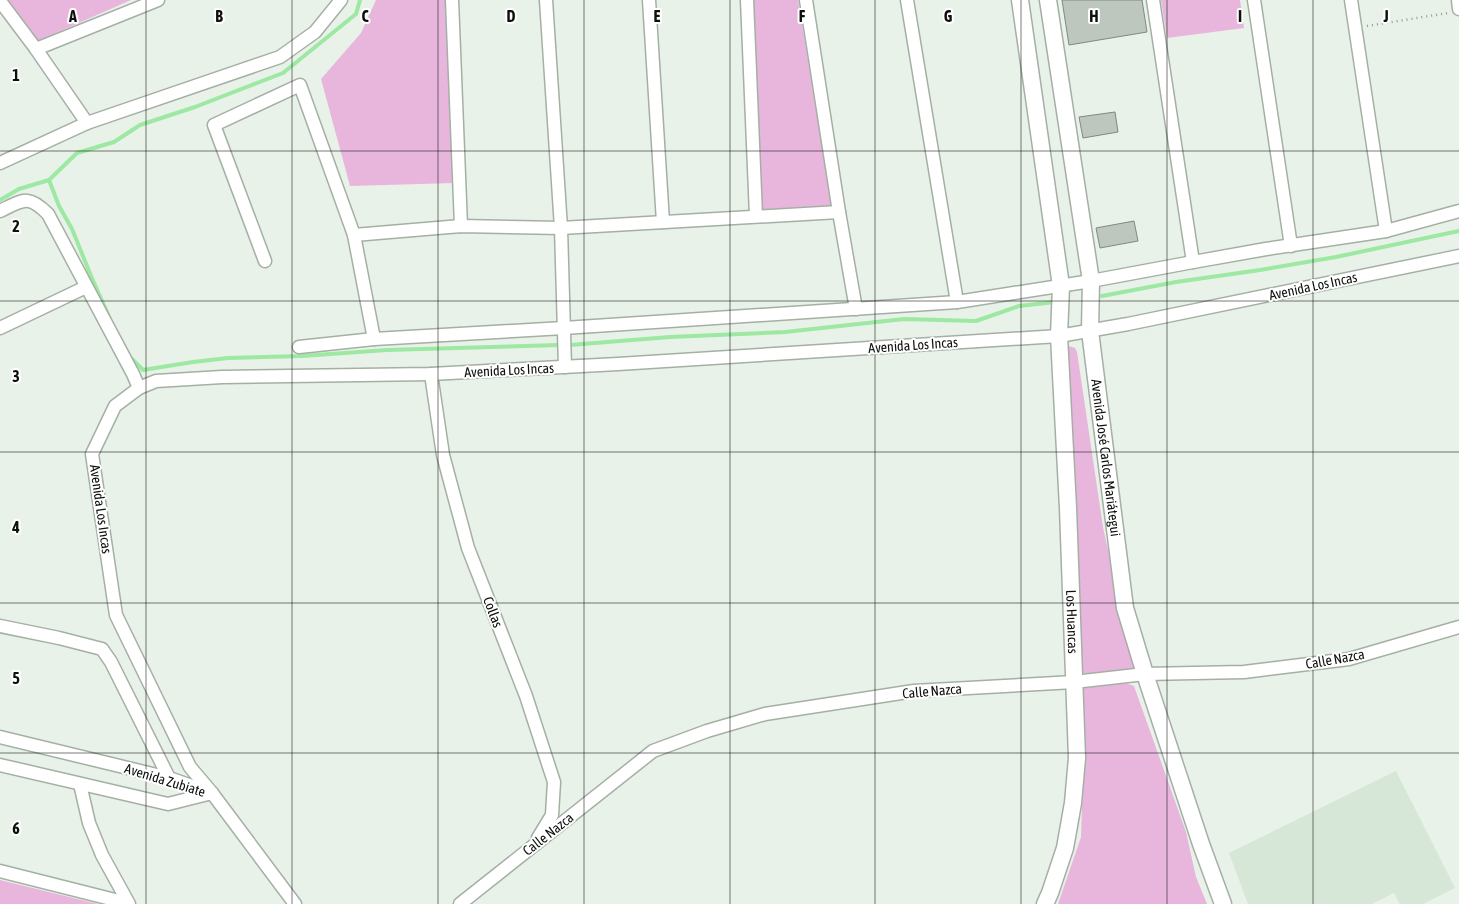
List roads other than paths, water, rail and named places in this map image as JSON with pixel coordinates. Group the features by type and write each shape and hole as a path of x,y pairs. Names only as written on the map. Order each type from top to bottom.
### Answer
{"main road":[{"path":"1020,0 1061,286 1059,336"},
{"name":"Avenida José Carlos Mariátegui","path":"1048,0 1091,281 1090,331 1125,608 1144,674 1223,904"},
{"name":"Los Huancas","path":"1045,904 1065,848 1073,803 1077,758 1068,508 1059,336"}],"street":[{"path":"36,49 158,0"},
{"path":"0,163 87,123 280,57 315,32 341,0"},
{"path":"452,0 461,226"},
{"path":"546,0 561,228 565,367"},
{"path":"649,0 663,222"},
{"path":"747,0 756,216"},
{"path":"806,0 856,309"},
{"path":"907,0 957,302"},
{"path":"1153,0 1193,262"},
{"path":"1254,0 1291,246"},
{"path":"1351,0 1386,231"},
{"path":"1454,11 1458,0"},
{"path":"0,1 87,123"},
{"path":"265,261 214,125 300,85 354,235 374,339"},
{"path":"0,211 24,200 37,203 48,214 133,374 138,388"},
{"path":"299,347 374,339 957,302 1386,231 1459,211"},
{"path":"354,235 461,226 561,228 839,212"},
{"name":"Avenida Los Incas","path":"295,904 212,793 190,767 116,615 92,454 115,406 138,388 156,381 222,376 431,374 1059,336 1128,324 1459,256"},
{"path":"0,328 86,287"},
{"name":"Collas","path":"431,374 443,455 468,548 526,696 554,782 552,815 535,844"},
{"path":"0,626 102,649 111,662 169,778"},
{"name":"Calle Nazca","path":"460,904 653,751 717,728 765,714 914,692 1074,682 1144,674 1244,672 1349,659 1459,627"},
{"name":"Avenida Zubiate","path":"0,737 169,778 212,793"},
{"name":"Avenida Zubiate","path":"0,765 168,804 212,793"},
{"path":"80,784 92,831 102,855 128,903"},
{"path":"0,871 128,903"}],"waterway":[{"path":"0,200 19,189 49,180 77,153 114,142 140,125 195,107 283,73 356,14 360,0"},
{"path":"49,180 110,319"},
{"path":"1102,296 1176,282 1336,257 1459,231"},
{"path":"570,345 670,337 785,332 904,319 976,321 1019,306 1055,302"},
{"path":"131,358 143,370 228,358 302,356 387,350 559,345"}]}
